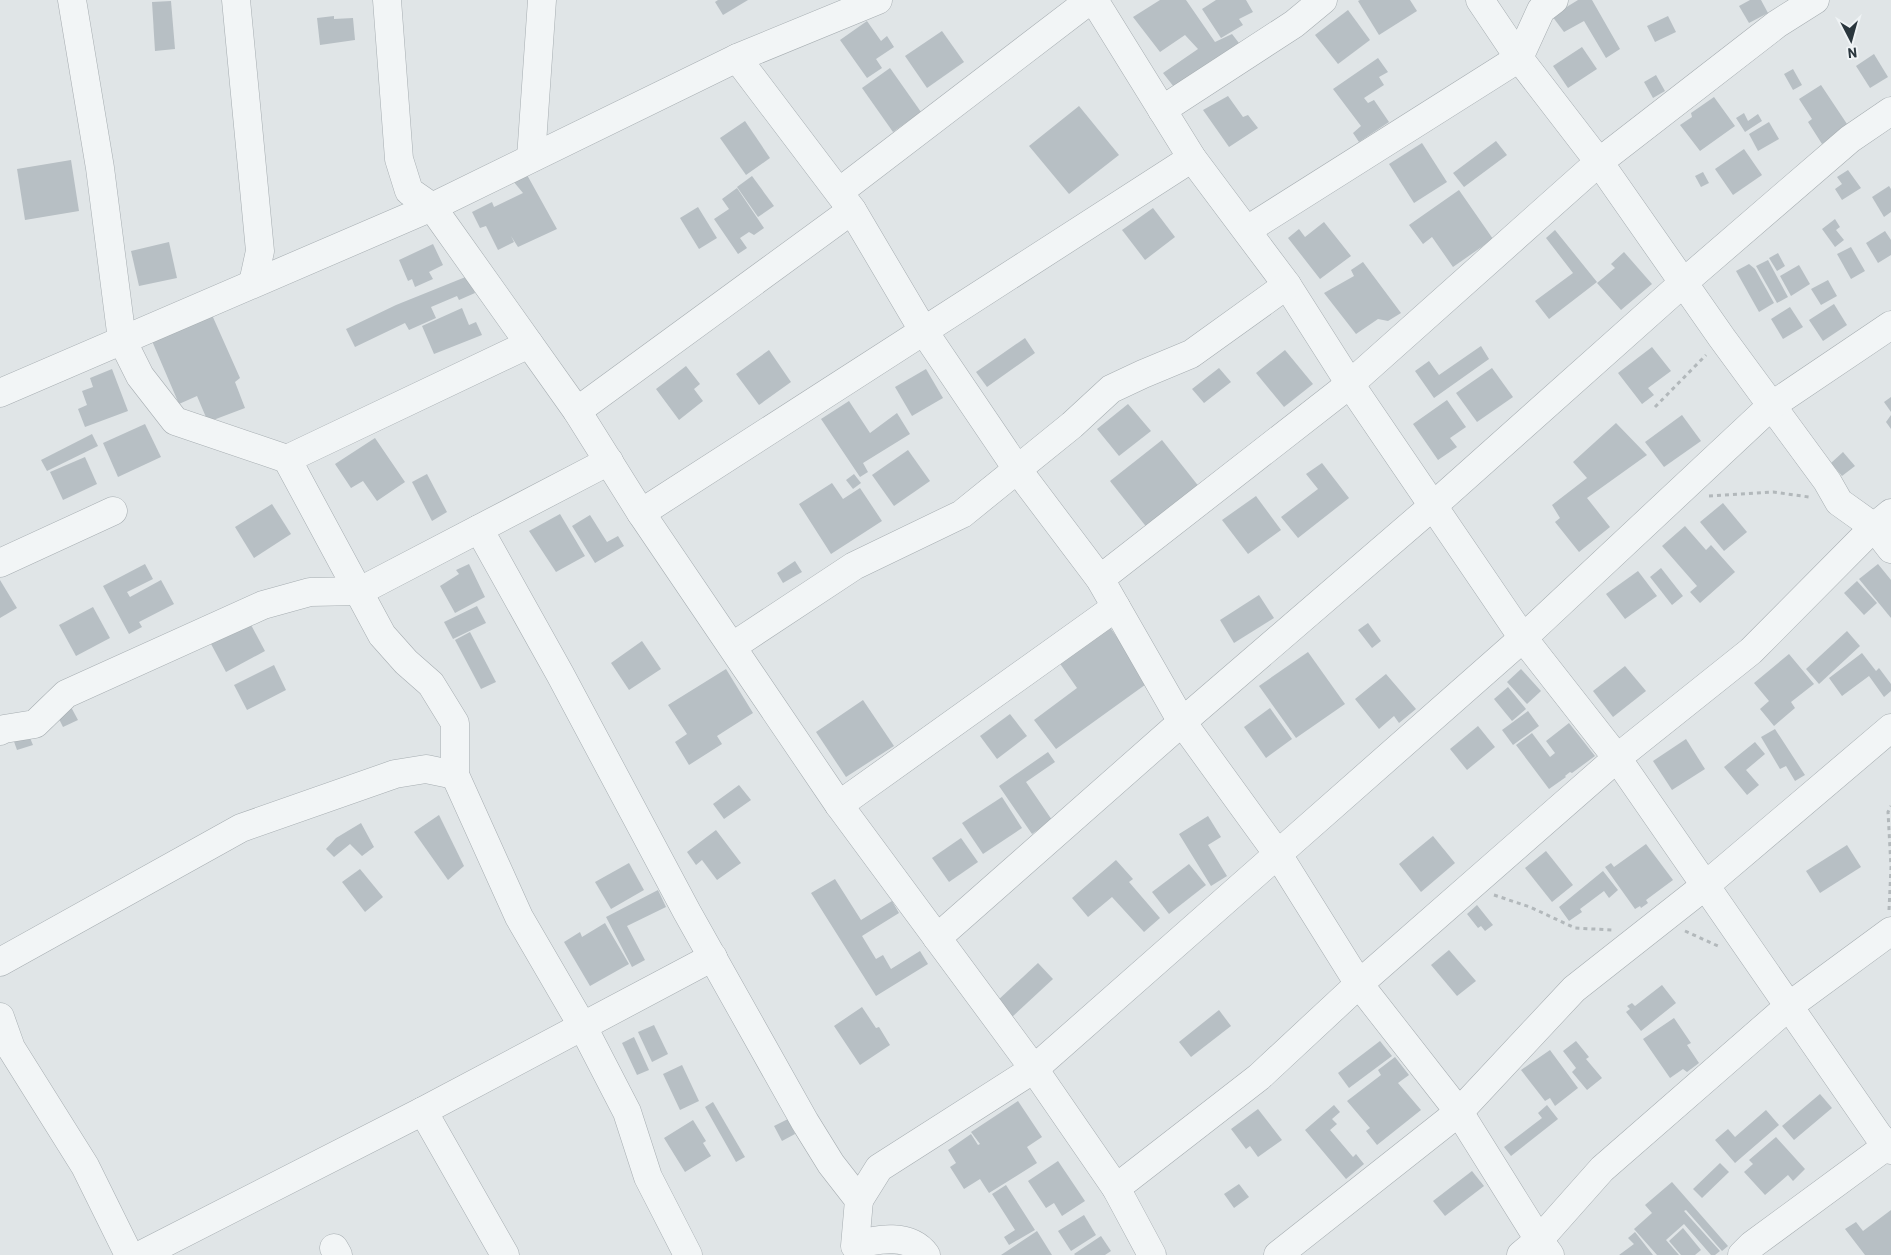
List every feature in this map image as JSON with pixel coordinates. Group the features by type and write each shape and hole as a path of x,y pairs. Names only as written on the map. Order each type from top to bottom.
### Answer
{"street":[{"path":"72,0 100,168 122,340 140,376 175,421 287,459 360,591 382,635 406,662 431,684 455,724 455,775 519,917 583,1027 627,1112 648,1177 688,1255"},
{"path":"236,0 260,251 253,283"},
{"path":"387,0 399,159 409,191 432,207 577,411 641,512 839,805 1034,1069 1116,1188 1152,1255"},
{"path":"531,158 542,0"},
{"path":"0,393 432,207 737,58 878,0"},
{"path":"577,411 846,201 1090,0"},
{"path":"1094,0 1192,158 1287,285 1350,384 1523,638 1617,758 1789,1006 1887,1139 1752,1245 1742,1255"},
{"path":"1162,110 1294,24 1323,0"},
{"path":"1480,0 1519,58 1598,162 1840,502 1883,520"},
{"path":"1247,230 1519,58 1541,10 1554,0"},
{"path":"1100,579 1350,384 1598,162 1776,24 1815,0"},
{"path":"737,58 846,201 923,330 1017,469 1100,579 1182,722 1277,853 1359,984 1459,1112 1536,1250 1602,1169 1789,1006 1889,932"},
{"path":"937,938 1182,722 1434,505 1683,283 1850,140 1891,111"},
{"path":"641,512 1192,158"},
{"path":"733,646 854,566 962,514 1072,424 1111,389 1191,354 1287,285"},
{"path":"846,1250 860,1200 879,1168 1034,1069 1523,638 1771,406 1891,325"},
{"path":"287,459 529,344"},
{"path":"0,731 35,724 66,694 263,604 310,592 360,591 609,461"},
{"path":"0,563 113,511"},
{"path":"1883,520 1891,549"},
{"path":"1116,1188 1259,1077 1359,984 1617,758 1751,651 1883,520"},
{"path":"479,529 805,1122 831,1164 860,1200"},
{"path":"839,805 1116,607"},
{"path":"1278,1255 1459,1112 1574,989 1706,885 1891,728"},
{"path":"0,962 241,828 395,774 426,769 455,775"},
{"path":"141,1255 424,1112 713,957"},
{"path":"0,1017 11,1048 85,1166 129,1255"},
{"path":"424,1112 505,1255"},
{"path":"846,1250 871,1240 898,1239 921,1248 926,1255"}],"path":[{"path":"1655,407 1722,338"},
{"path":"1700,497 1773,492 1840,502"},
{"path":"1889,932 1891,867 1888,812 1891,806"}],"building":[{"path":"718,0 748,0 723,15 715,2"},
{"path":"1160,0 1186,0 1215,42 1232,34 1242,47 1174,87 1163,73 1198,49 1185,35 1160,52 1133,17"},
{"path":"1216,0 1246,0 1253,12 1239,19 1243,25 1221,38 1202,9"},
{"path":"1410,0 1417,11 1379,35 1358,1"},
{"path":"1578,0 1592,0 1620,49 1606,58 1584,21 1564,32 1552,16"},
{"path":"1750,0 1761,0 1768,13 1749,23 1739,6"},
{"path":"171,1 175,49 155,51 152,2"},
{"path":"1348,10 1370,40 1338,64 1315,35"},
{"path":"334,16 334,19 353,18 355,40 320,45 317,18"},
{"path":"1668,16 1676,32 1655,42 1647,26"},
{"path":"867,21 881,41 887,36 894,47 876,59 882,68 867,78 840,40"},
{"path":"942,31 964,62 927,88 905,56"},
{"path":"1582,47 1597,69 1568,88 1553,66"},
{"path":"1874,54 1888,77 1870,88 1856,66"},
{"path":"1378,58 1388,72 1379,77 1384,85 1364,98 1368,103 1374,100 1389,122 1359,142 1353,133 1361,126 1333,89"},
{"path":"890,68 921,112 893,132 862,88"},
{"path":"1793,69 1802,85 1793,90 1784,74"},
{"path":"1656,75 1665,91 1653,98 1644,82"},
{"path":"1821,85 1849,127 1822,144 1808,122 1812,119 1799,99"},
{"path":"1228,96 1243,117 1248,115 1258,128 1229,147 1203,110"},
{"path":"1714,97 1735,126 1700,151 1680,125 1692,117 1691,113"},
{"path":"1079,106 1119,155 1069,194 1029,146"},
{"path":"1744,113 1748,121 1758,114 1762,121 1745,132 1736,118"},
{"path":"745,121 770,158 746,175 720,138"},
{"path":"1769,122 1779,139 1758,151 1749,134"},
{"path":"1496,141 1507,155 1464,187 1453,173"},
{"path":"1422,143 1447,182 1414,203 1389,164"},
{"path":"1744,149 1762,175 1733,195 1715,169"},
{"path":"71,160 79,211 25,220 17,169"},
{"path":"1848,170 1861,188 1842,200 1835,189 1842,184 1837,177"},
{"path":"1703,172 1709,183 1701,187 1695,176"},
{"path":"526,173 557,229 518,247 511,236 514,242 498,250 486,226 480,228 472,212 492,202 494,207 523,193 513,181"},
{"path":"752,176 774,206 758,217 737,187"},
{"path":"1889,186 1891,189 1891,212 1884,217 1872,197"},
{"path":"737,188 764,228 754,235 749,232 740,238 747,248 738,254 714,219 729,209 722,199"},
{"path":"1459,190 1493,239 1453,267 1432,237 1423,244 1409,225"},
{"path":"698,207 717,238 699,249 680,218"},
{"path":"1153,208 1175,237 1145,260 1122,230"},
{"path":"1835,219 1840,227 1836,230 1844,240 1835,247 1822,229"},
{"path":"1324,222 1351,256 1320,279 1288,238 1299,229 1305,237"},
{"path":"1555,230 1597,282 1549,319 1535,301 1573,273 1546,238"},
{"path":"1885,231 1891,240 1891,255 1878,263 1866,243"},
{"path":"169,242 177,278 139,286 131,251"},
{"path":"433,244 443,265 429,272 433,279 415,287 412,279 408,281 399,260"},
{"path":"1851,247 1865,271 1851,279 1837,254"},
{"path":"1624,252 1652,284 1621,310 1597,283 1615,268 1611,264"},
{"path":"1778,253 1785,266 1777,271 1769,258"},
{"path":"1768,260 1788,297 1777,303 1756,266"},
{"path":"1363,262 1401,313 1388,321 1378,319 1356,334 1324,293 1354,276 1351,270"},
{"path":"1749,264 1755,269 1774,303 1759,312 1736,271"},
{"path":"1799,265 1810,284 1791,296 1780,276"},
{"path":"468,276 475,293 459,300 457,296 431,307 436,318 409,330 405,323 355,347 346,329 396,305"},
{"path":"1828,280 1837,296 1821,305 1811,289"},
{"path":"1834,304 1847,325 1823,341 1809,320"},
{"path":"1790,307 1803,327 1783,339 1771,319"},
{"path":"462,308 469,325 476,322 482,335 434,354 422,326"},
{"path":"212,315 240,378 235,382 245,408 208,422 197,396 179,404 152,341"},
{"path":"1025,338 1035,353 987,387 976,372"},
{"path":"1481,346 1489,359 1434,398 1415,371 1429,361 1439,375"},
{"path":"1652,347 1671,371 1648,388 1654,395 1642,404 1618,373"},
{"path":"769,350 791,382 759,405 736,374"},
{"path":"1285,350 1313,384 1284,407 1256,373"},
{"path":"686,366 700,384 694,389 703,401 679,420 656,389"},
{"path":"1219,368 1231,382 1204,403 1192,389"},
{"path":"1492,368 1513,397 1477,422 1456,393"},
{"path":"112,369 128,411 85,427 78,409 87,405 82,391 93,387 90,378"},
{"path":"926,369 943,398 912,416 895,387"},
{"path":"1891,397 1891,412 1884,402"},
{"path":"1447,400 1466,427 1450,438 1457,447 1438,460 1413,424"},
{"path":"849,401 870,433 897,413 910,434 863,463 868,472 860,477 821,419"},
{"path":"1128,404 1151,431 1119,456 1097,429"},
{"path":"1682,415 1701,441 1664,467 1645,442"},
{"path":"1891,415 1891,429 1886,422"},
{"path":"1616,423 1647,455 1587,498 1610,527 1579,552 1555,522 1560,518 1552,505 1587,478 1573,462"},
{"path":"145,424 161,457 118,477 103,443"},
{"path":"92,434 98,446 47,471 41,460"},
{"path":"375,438 405,482 377,501 363,481 351,488 335,464"},
{"path":"1162,440 1200,488 1148,529 1110,481"},
{"path":"908,450 930,481 894,506 872,475"},
{"path":"1843,452 1855,466 1842,476 1831,463"},
{"path":"85,457 97,484 63,500 50,472"},
{"path":"1322,463 1349,498 1298,538 1281,517 1318,489 1306,474"},
{"path":"427,474 447,512 432,521 412,482"},
{"path":"854,474 861,483 853,489 846,480"},
{"path":"832,483 843,499 860,488 882,521 831,554 799,504"},
{"path":"1256,496 1281,530 1248,554 1222,520"},
{"path":"1723,503 1747,532 1724,551 1700,522"},
{"path":"272,504 291,534 254,558 235,527"},
{"path":"560,514 585,556 556,572 529,531"},
{"path":"590,515 607,542 618,536 624,546 595,563 572,526"},
{"path":"1685,526 1706,550 1711,545 1735,572 1700,603 1690,592 1697,586 1662,546"},
{"path":"795,561 802,572 783,583 777,573"},
{"path":"145,564 153,579 127,592 130,597 161,580 174,604 139,622 142,627 129,634 103,586"},
{"path":"469,564 485,597 455,613 440,586 459,574 456,570"},
{"path":"1878,564 1891,580 1891,618 1859,579"},
{"path":"1661,568 1683,596 1672,605 1650,577"},
{"path":"1638,571 1657,596 1625,619 1606,594"},
{"path":"0,580 17,608 0,618"},
{"path":"1857,581 1877,603 1864,615 1844,593"},
{"path":"1259,595 1274,618 1234,643 1220,620"},
{"path":"477,606 486,623 453,639 444,622"},
{"path":"93,607 110,638 76,656 59,625"},
{"path":"1104,619 1149,682 1056,749 1034,720 1077,688 1054,655"},
{"path":"250,623 265,651 226,672 211,644"},
{"path":"1368,623 1381,641 1372,648 1358,630"},
{"path":"1847,631 1860,646 1819,684 1806,669"},
{"path":"470,632 496,682 481,689 455,640"},
{"path":"642,641 661,669 629,690 611,663"},
{"path":"1308,652 1345,704 1296,738 1259,686"},
{"path":"1862,653 1876,671 1879,668 1891,684 1891,691 1884,697 1869,676 1842,696 1829,678"},
{"path":"1789,654 1814,684 1791,702 1795,708 1774,726 1760,709 1769,701 1754,683"},
{"path":"274,665 286,690 247,710 234,685"},
{"path":"1625,666 1646,691 1613,717 1593,691"},
{"path":"726,669 753,713 717,736 722,744 689,765 675,742 687,734 668,705"},
{"path":"1521,669 1541,691 1527,704 1507,682"},
{"path":"1386,674 1416,709 1399,723 1394,716 1379,729 1355,699"},
{"path":"1508,687 1526,709 1512,721 1494,699"},
{"path":"863,700 894,746 846,777 816,732"},
{"path":"71,707 78,720 63,727 57,715"},
{"path":"1270,708 1292,739 1266,758 1244,727"},
{"path":"1528,711 1539,726 1513,745 1502,730"},
{"path":"1010,714 1027,736 997,759 980,736"},
{"path":"1569,723 1595,756 1572,773 1570,772 1549,789 1516,745 1532,733 1550,757 1555,753 1546,741"},
{"path":"1478,726 1495,747 1467,770 1450,749"},
{"path":"1775,729 1805,775 1795,781 1786,766 1780,769 1761,737"},
{"path":"27,731 33,745 17,750 12,736"},
{"path":"1686,739 1705,769 1672,790 1653,761"},
{"path":"1755,742 1765,754 1746,770 1759,785 1747,795 1724,767"},
{"path":"1048,752 1055,762 1026,782 1052,820 1032,834 999,786"},
{"path":"739,785 751,800 724,819 713,804"},
{"path":"1002,797 1022,828 983,854 962,823"},
{"path":"439,815 464,866 448,880 414,832"},
{"path":"1208,816 1221,837 1208,845 1227,876 1211,886 1179,834"},
{"path":"361,823 374,847 362,856 350,844 334,857 326,849 336,838"},
{"path":"716,830 741,863 717,880 702,860 696,865 687,852"},
{"path":"1433,836 1455,863 1421,892 1399,864"},
{"path":"961,838 978,862 949,882 932,858"},
{"path":"1646,844 1673,880 1646,900 1648,903 1641,908 1640,906 1635,909 1605,867 1611,863 1614,867"},
{"path":"1847,845 1861,867 1820,893 1806,871"},
{"path":"1546,851 1573,885 1552,902 1525,868"},
{"path":"1116,860 1133,879 1129,882 1160,918 1144,932 1112,897 1088,917 1072,898"},
{"path":"629,863 644,890 611,909 595,882"},
{"path":"1189,864 1206,885 1169,914 1152,892"},
{"path":"360,869 383,897 365,912 342,882"},
{"path":"1603,871 1618,890 1609,898 1604,891 1580,909 1582,912 1569,921 1559,907"},
{"path":"835,879 861,920 892,901 899,913 862,936 876,959 883,955 891,969 920,951 928,964 876,996 811,893"},
{"path":"658,890 666,907 627,926 645,960 632,967 606,917"},
{"path":"1477,905 1493,925 1485,931 1481,926 1478,928 1467,914"},
{"path":"605,923 629,964 590,986 564,942 580,932 582,937"},
{"path":"1449,950 1476,981 1457,996 1431,965"},
{"path":"1038,963 1053,979 1012,1017 997,1001"},
{"path":"1662,985 1676,1003 1641,1031 1626,1012 1630,1009 1627,1006 1632,1003 1635,1006"},
{"path":"862,1007 876,1028 879,1027 890,1045 860,1065 834,1026"},
{"path":"1219,1010 1231,1026 1191,1057 1179,1042"},
{"path":"1674,1018 1691,1043 1687,1045 1699,1063 1687,1072 1683,1069 1670,1078 1643,1039"},
{"path":"654,1025 668,1054 652,1062 638,1032"},
{"path":"634,1037 649,1070 637,1075 622,1043"},
{"path":"1380,1041 1392,1056 1349,1088 1338,1073"},
{"path":"1576,1041 1589,1057 1586,1059 1602,1078 1587,1090 1572,1072 1576,1068 1563,1051"},
{"path":"1550,1050 1578,1088 1555,1106 1550,1098 1545,1101 1521,1070"},
{"path":"1395,1057 1409,1075 1398,1083 1421,1110 1377,1145 1366,1131 1370,1128 1347,1101 1381,1075 1378,1070"},
{"path":"682,1065 699,1101 680,1110 663,1074"},
{"path":"1820,1094 1832,1108 1794,1140 1782,1126"},
{"path":"1018,1101 1042,1137 1027,1147 1037,1163 989,1193 980,1179 964,1189 950,1167 956,1163 948,1150 971,1134 978,1145 980,1144 971,1132"},
{"path":"713,1102 745,1157 736,1162 705,1107"},
{"path":"1334,1105 1340,1112 1332,1119 1337,1124 1330,1130 1353,1157 1356,1154 1364,1164 1346,1179 1305,1130"},
{"path":"1547,1105 1558,1119 1511,1156 1504,1147 1542,1118 1538,1113"},
{"path":"1258,1109 1282,1140 1258,1157 1250,1146 1246,1149 1231,1129"},
{"path":"1766,1110 1779,1125 1735,1163 1715,1140 1728,1129 1735,1137"},
{"path":"788,1119 795,1134 782,1141 774,1126"},
{"path":"693,1120 706,1141 703,1143 711,1156 685,1172 664,1138"},
{"path":"1776,1137 1805,1169 1793,1181 1788,1175 1765,1195 1744,1172 1753,1164 1749,1160"},
{"path":"1058,1161 1085,1201 1062,1216 1054,1203 1046,1208 1028,1181"},
{"path":"1720,1163 1729,1172 1702,1198 1693,1189"},
{"path":"1472,1171 1484,1186 1445,1216 1433,1201"},
{"path":"1672,1182 1728,1246 1722,1251 1686,1210 1684,1211 1720,1251 1715,1255 1711,1255 1684,1224 1666,1240 1679,1255 1657,1255 1634,1229 1652,1213 1645,1205"},
{"path":"1239,1184 1249,1197 1234,1208 1224,1194"},
{"path":"1006,1185 1035,1230 1009,1245 1004,1237 1015,1230 992,1194"},
{"path":"1891,1210 1891,1255 1865,1255 1845,1229 1856,1222 1863,1231"},
{"path":"1084,1215 1096,1235 1071,1251 1058,1231"},
{"path":"1683,1228 1701,1250 1695,1255 1681,1255 1669,1241"},
{"path":"1037,1231 1052,1255 1001,1255"},
{"path":"1635,1232 1653,1255 1619,1255 1634,1244 1628,1238"},
{"path":"1101,1236 1111,1251 1105,1255 1074,1254"}]}
